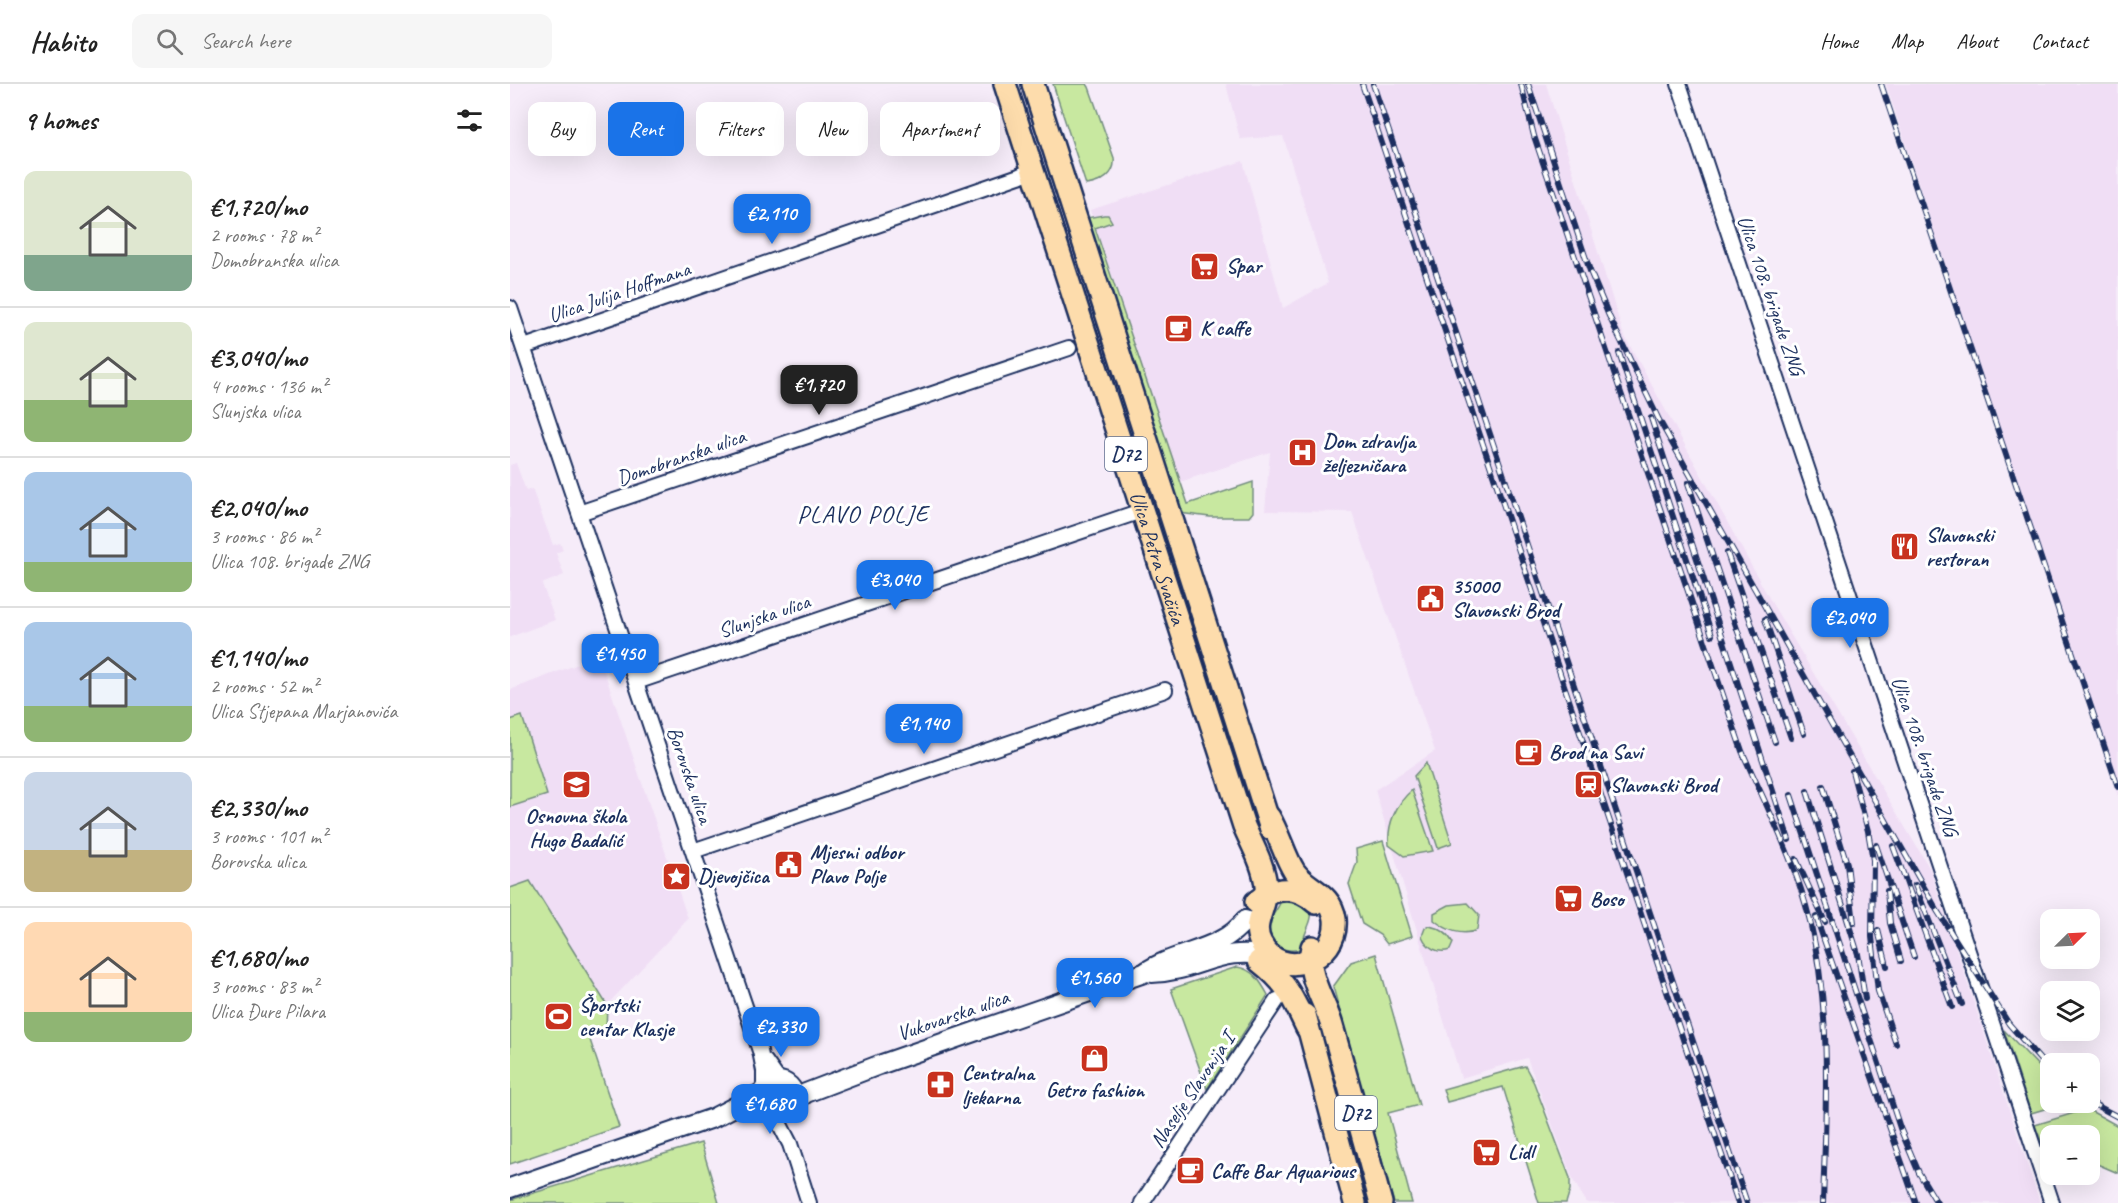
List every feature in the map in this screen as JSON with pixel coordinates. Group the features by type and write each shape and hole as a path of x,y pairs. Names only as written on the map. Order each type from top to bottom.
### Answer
{"main road":[{"name":"Ulica Petra Svačića","path":"1005,84 1034,168 1244,826 1261,866 1262,897"},
{"name":"Ulica Petra Svačića","path":"1033,84 1269,817"},
{"name":"D72","path":"1269,817 1281,864 1291,884 1315,902 1323,916 1322,929 1314,942 1316,957 1331,1022 1382,1203"},
{"name":"D72","path":"1269,817 1294,871 1320,892 1332,908 1335,918 1333,935 1316,957"},
{"path":"1250,953 1245,938 1245,920 1262,897 1282,889 1298,891"},
{"name":"D72","path":"1262,897 1257,929 1262,945 1296,984 1355,1203"},
{"name":"Vukovarska ulica","path":"510,1188 713,1118 745,1111 782,1109 805,1093 879,1065 1144,973 1164,961 1226,938 1245,920"},
{"name":"Vukovarska ulica","path":"1144,973 1164,973 1231,953 1250,953 1277,961"},
{"name":"D72","path":"1250,953 1281,979 1307,1028"},
{"path":"1277,961 1299,964 1316,957"},
{"name":"Vukovarska ulica","path":"713,1118 772,1086 799,1083 879,1065"},
{"path":"772,1086 794,1093 782,1109 763,1103 772,1086"}],"street":[{"name":"Ulica 108. brigade ZNG","path":"1678,84 2052,1203"},
{"name":"Ulica Julija Hoffmana","path":"524,347 1019,176 1034,168"},
{"name":"Borovska ulica","path":"510,308 772,1086"},
{"name":"Domobranska ulica","path":"579,513 1069,348"},
{"name":"Slunjska ulica","path":"636,682 1144,510"},
{"path":"693,851 1165,690"},
{"name":"Naselje Slavonija I","path":"1142,1203 1277,1000"},
{"path":"782,1109 790,1144 809,1203"}],"shaded area":[{"path":"1226,84 1546,84 1623,333 1773,605 1930,869 2040,1203 1587,1203 1573,1180 1527,1058 1461,1078 1375,790 1435,751 1352,512 1265,511 1270,452 1180,482 1090,210 1243,161 1283,308 1328,283 1283,136 1240,139"},
{"path":"1886,84 2118,84 2118,796"},
{"path":"516,463 526,491 532,489 553,545 560,543 563,550 556,553 564,575 542,584 555,620 510,637 510,465"},
{"name":"Osnovna škola Hugo Badalić","path":"599,656 688,919 607,1005 530,881 510,888 510,690"}],"green space":[{"path":"1053,84 1087,84 1089,87 1114,158 1113,169 1102,180 1086,185"},
{"path":"1108,215 1112,222 1095,228 1188,504 1253,482 1253,512 1249,517 1210,517 1179,513 1086,218"},
{"path":"522,716 547,795 510,807 510,720"},
{"path":"1426,763 1452,843 1438,848 1414,776"},
{"path":"1412,790 1433,851 1404,856 1389,845 1389,837 1391,822 1397,808"},
{"path":"1383,841 1412,936 1387,944 1380,935 1362,924 1349,884 1357,862 1356,849"},
{"name":"Športski centar Klasje","path":"530,881 607,1005 606,1030 589,1037 619,1127 510,1164 510,888"},
{"path":"1285,900 1299,903 1311,912 1301,949 1288,950 1276,946 1267,932 1269,921 1280,903"},
{"path":"1468,903 1479,915 1477,930 1460,933 1434,920 1434,913 1449,905"},
{"path":"1429,926 1449,936 1453,943 1450,950 1433,949 1427,944 1422,936 1425,928"},
{"path":"1376,954 1419,1105 1388,1113 1412,1203 1394,1203 1333,987 1351,962"},
{"path":"1237,967 1252,973 1268,995 1207,1089 1171,989"},
{"path":"2004,1030 2040,1068 2040,1110 2031,1113"},
{"path":"1525,1066 1534,1083 1570,1178 1570,1190 1566,1203 1539,1203 1503,1087 1447,1102 1443,1089"},
{"path":"2074,1113 2094,1113 2118,1126 2118,1173 2100,1165 2100,1125 2040,1125 2040,1138 2035,1125"},
{"path":"701,1143 719,1203 510,1203 510,1200"}],"railway":[{"path":"1362,84 1738,1203"},
{"path":"1373,84 1747,1203"},
{"path":"1521,84 1534,136 1742,751 1789,856 1810,921 1817,956 1825,1026 1826,1097 1823,1203"},
{"path":"1528,84 1590,271 1659,420 1938,912 2009,1024 2040,1060"},
{"path":"1881,84 2118,787"},
{"path":"1619,353 1712,635"},
{"path":"1651,418 1789,840"},
{"path":"1688,483 1775,742"},
{"path":"1727,553 1791,738"},
{"path":"1765,619 1804,734"},
{"path":"1852,771 1873,860 1872,937 1878,991 1896,1044"},
{"path":"1823,786 1847,864 1854,923"},
{"path":"1807,791 1858,954 1865,999"},
{"path":"1791,795 1900,1128 1919,1173 1937,1203"},
{"path":"1876,845 1914,957"},
{"path":"1893,846 1952,1007"},
{"path":"1796,859 1825,922"},
{"path":"1915,885 1962,1004"},
{"path":"1887,891 1890,923 1901,961"},
{"path":"1816,917 1916,1203"},
{"path":"1878,930 1887,966"},
{"path":"2100,1107 2118,1117"}],"place":[{"name":"Spar","path":"1205,266"},
{"name":"K caffe","path":"1179,328"},
{"name":"Dom zdravlja željezničara","path":"1302,453"},
{"name":"Slavonski restoran","path":"1905,547"},
{"name":"35000 Slavonski Brod","path":"1431,598"},
{"name":"Brod na Savi","path":"1528,752"},
{"name":"Osnovna škola Hugo Badalić","path":"576,785"},
{"name":"Slavonski Brod","path":"1589,785"},
{"name":"Mjesni odbor Plavo Polje","path":"789,864"},
{"name":"Djevojčica","path":"677,876"},
{"name":"Boso","path":"1569,899"},
{"name":"Športski centar Klasje","path":"558,1017"},
{"name":"Getro fashion","path":"1095,1059"},
{"name":"Centralna ljekarna","path":"941,1085"},
{"name":"Lidl","path":"1487,1152"},
{"name":"Caffe Bar Aquarious","path":"1190,1171"}],"district":[{"name":"PLAVO POLJE","path":"863,514"}]}
